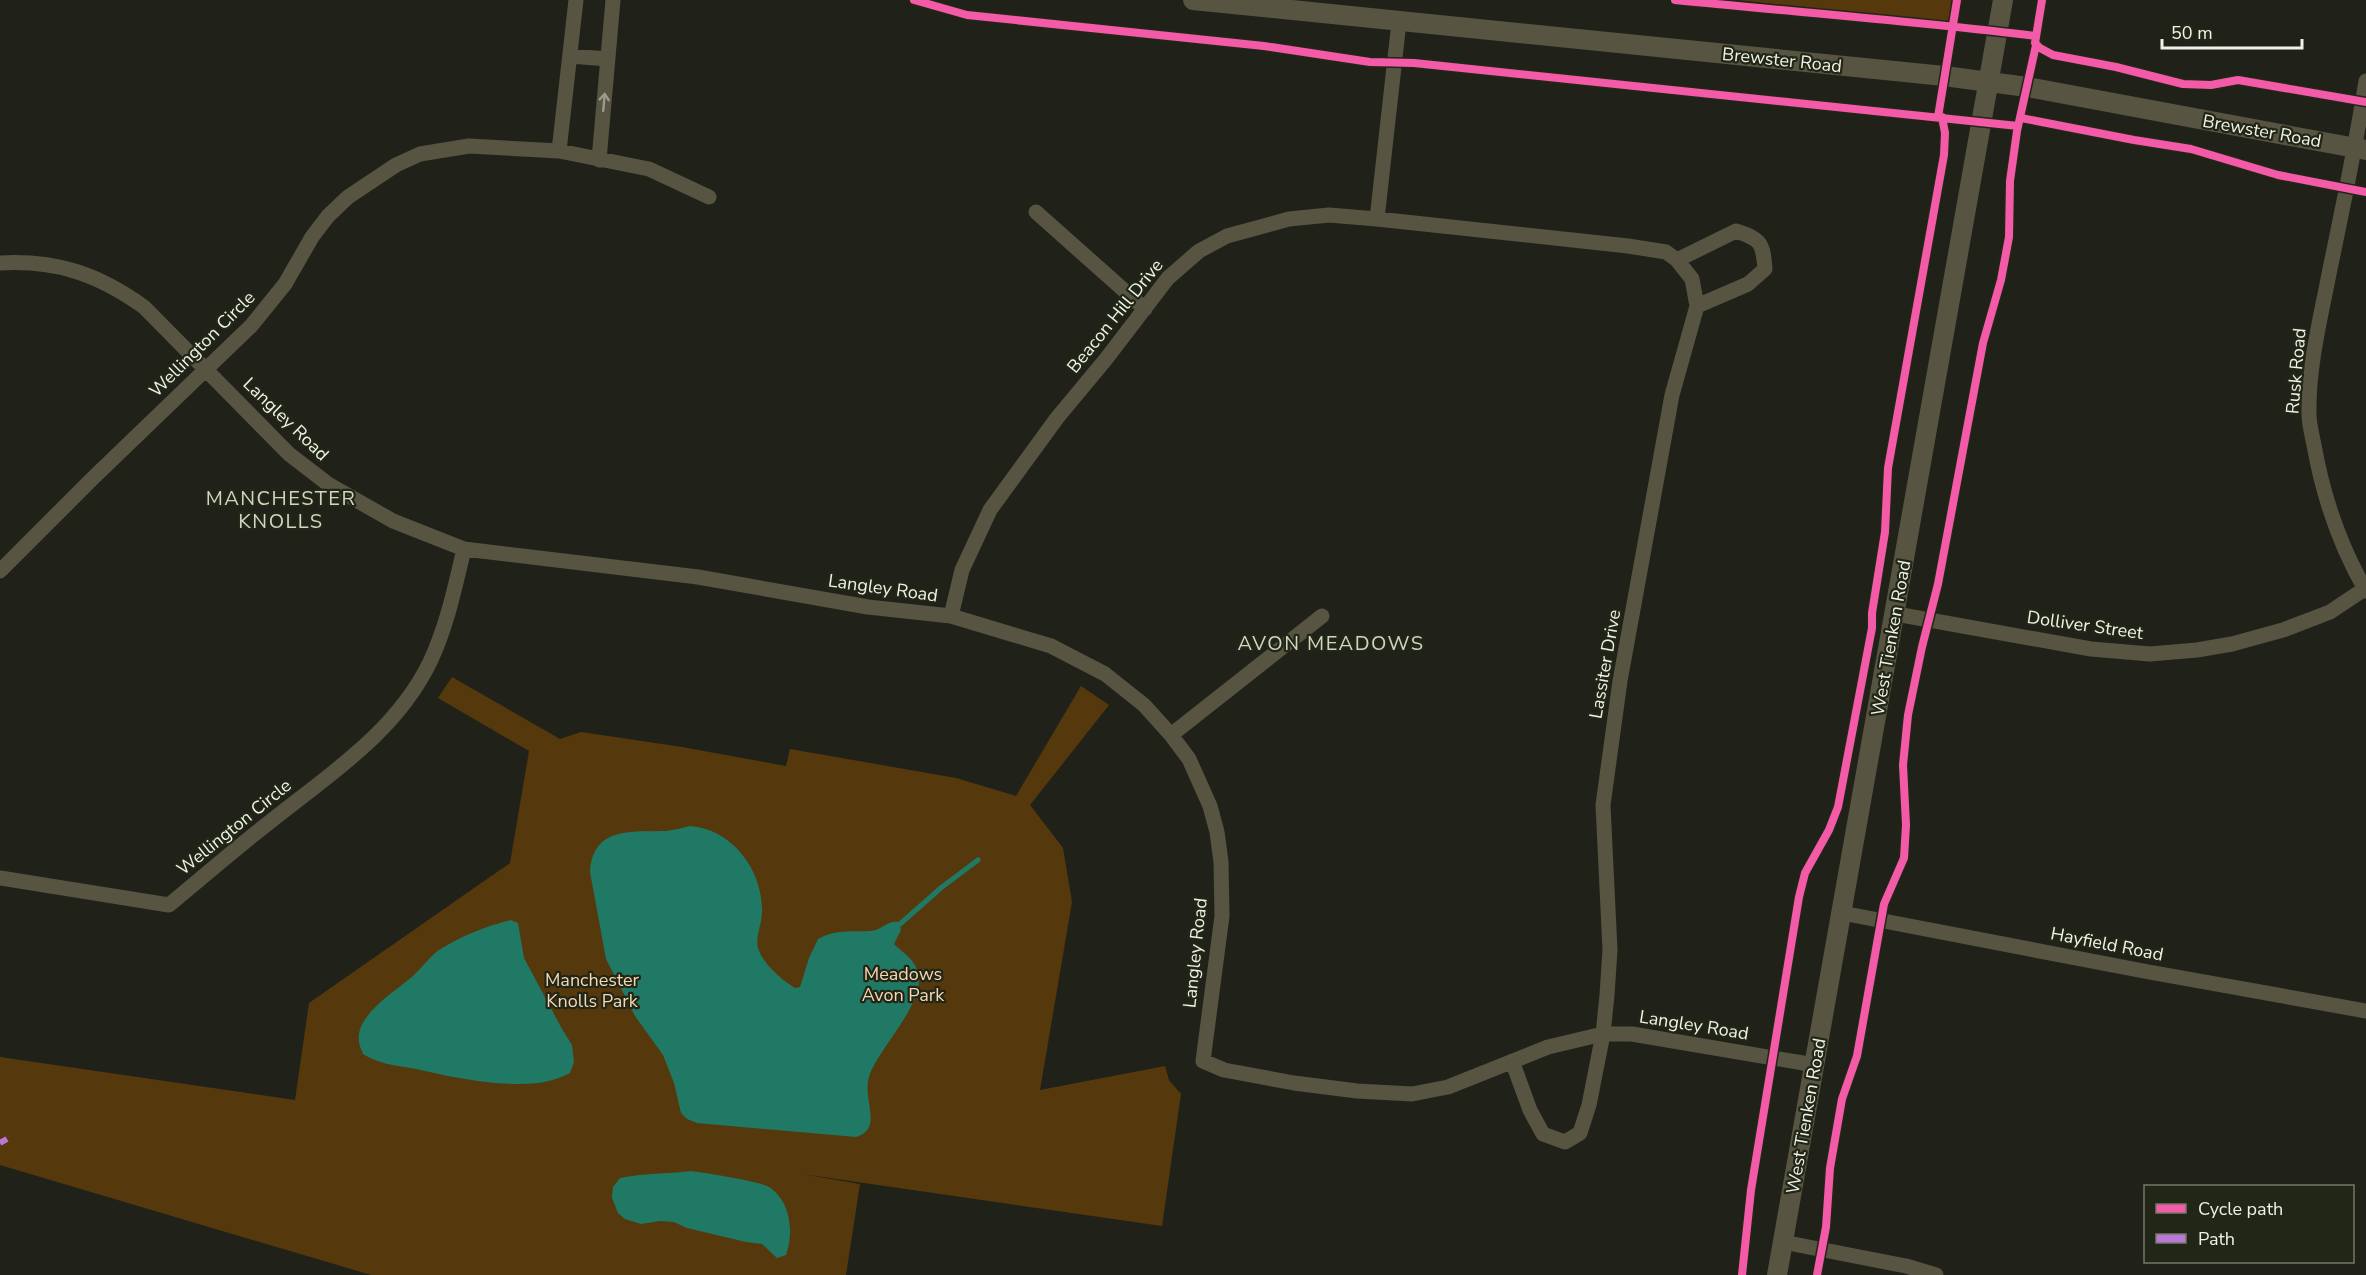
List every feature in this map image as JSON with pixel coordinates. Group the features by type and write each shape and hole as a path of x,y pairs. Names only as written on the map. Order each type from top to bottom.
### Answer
{"street":[{"path":"559,151 576,0"},
{"path":"598,160 613,0"},
{"name":"Brewster Road","path":"1193,0 1944,76 2027,87 2360,149"},
{"name":"West Tienken Road","path":"1777,1275 1896,614 2003,0"},
{"path":"1399,22 1377,219 1628,246 1666,252 1677,260 1736,231 1754,237 1764,248 1765,269 1748,284 1697,306"},
{"path":"570,56 608,59"},
{"name":"Rusk Road","path":"2366,81 2360,149 2322,311 2311,378 2309,415 2320,481 2333,520 2356,573 2366,589"},
{"name":"Wellington Circle","path":"0,571 251,326 285,284 312,237 328,216 348,197 396,165 420,154 469,146 559,151 649,169 709,198"},
{"path":"1036,212 1145,309"},
{"name":"Beacon Hill Drive","path":"951,616 962,570 990,510 1057,418 1168,278 1199,251 1227,236 1301,218 1329,215 1377,219"},
{"name":"Lassiter Drive","path":"1603,1034 1610,950 1603,805 1620,681 1672,395 1697,306 1692,279 1677,260"},
{"name":"Langley Road","path":"0,263 43,263 90,275 127,295 144,307 290,454 328,484 393,521 464,549 698,577 868,608 951,616 1051,646 1105,674 1144,705 1189,759 1210,806 1217,832 1221,862 1222,916 1203,1061 1224,1070 1294,1083 1357,1091 1412,1094 1448,1087 1548,1047 1603,1034 1632,1034 1815,1065"},
{"name":"Wellington Circle","path":"0,878 169,905 225,857 379,734 402,706 429,663 450,605 464,549"},
{"name":"Dolliver Street","path":"1896,614 2091,649 2150,654 2232,644 2283,630 2330,612 2366,589"},
{"path":"1171,735 1322,616"},
{"name":"Hayfield Road","path":"1842,912 2149,972 2366,1011"},
{"path":"1512,1061 1530,1110 1543,1134 1565,1142 1580,1133 1589,1105 1603,1034"},
{"path":"1783,1242 1906,1266 1936,1275"}],"green space":[{"path":"1736,0 1954,0 1950,23"},
{"path":"452,677 560,739 581,732 786,766 790,749 956,778 1016,796 1081,686 1109,705 1030,805 1063,848 1072,902 1040,1090 1165,1066 1169,1080 1181,1094 1162,1226 802,1174 860,1184 846,1275 371,1275 0,1165 0,1057 295,1100 309,1003 510,863 529,751 438,698"}],"shaded area":[{"path":"690,826 705,829 732,843 751,867 761,896 762,912 757,939 760,954 768,966 795,988 800,987 818,939 837,932 871,931 891,922 899,922 901,930 894,944 916,967 919,979 917,993 911,1008 874,1065 869,1077 868,1095 871,1120 864,1133 856,1137 697,1123 687,1119 681,1113 674,1083 663,1055 635,1016 606,959 590,872 598,846 606,839 628,832 666,831"},
{"path":"511,920 518,923 524,958 572,1045 574,1062 570,1073 539,1083 493,1083 389,1064 363,1054 359,1043 359,1031 363,1022 378,1004 413,976 439,950 474,932"},
{"path":"691,1171 755,1182 769,1187 776,1193 782,1200 789,1218 790,1237 786,1255 777,1258 762,1244 687,1228 674,1222 660,1221 641,1224 625,1219 618,1213 612,1198 613,1187 620,1178"}],"waterway":[{"path":"900,924 942,887 978,860"}],"marked path":[{"path":"0,1143 7,1139"}],"cycle path":[{"path":"914,0 967,15 1264,46 1370,62 1414,63 2018,126"},
{"path":"1675,0 2036,36"},
{"path":"1938,117 1957,0"},
{"path":"2042,0 2035,43 2053,55 2116,67 2183,84 2211,85 2238,80 2366,102"},
{"path":"1817,1275 1826,1227 1830,1168 1842,1099 1857,1056 1884,904 1904,858 1906,825 1903,765 1908,715 1938,584 1983,343 2001,280 2009,237 2010,181 2017,131 2036,45"},
{"path":"1742,1275 1751,1190 1799,897 1805,873 1829,830 1838,807 1872,628 1872,613 1885,532 1888,468 1944,155 1945,133 1942,117"},
{"path":"2021,118 2191,149 2278,175 2366,192"}],"district":[{"name":"MANCHESTER KNOLLS","path":"281,510"},
{"name":"AVON MEADOWS","path":"1331,643"}],"park label":[{"name":"Meadows Avon Park","path":"903,984"},
{"name":"Manchester Knolls Park","path":"592,990"}]}
